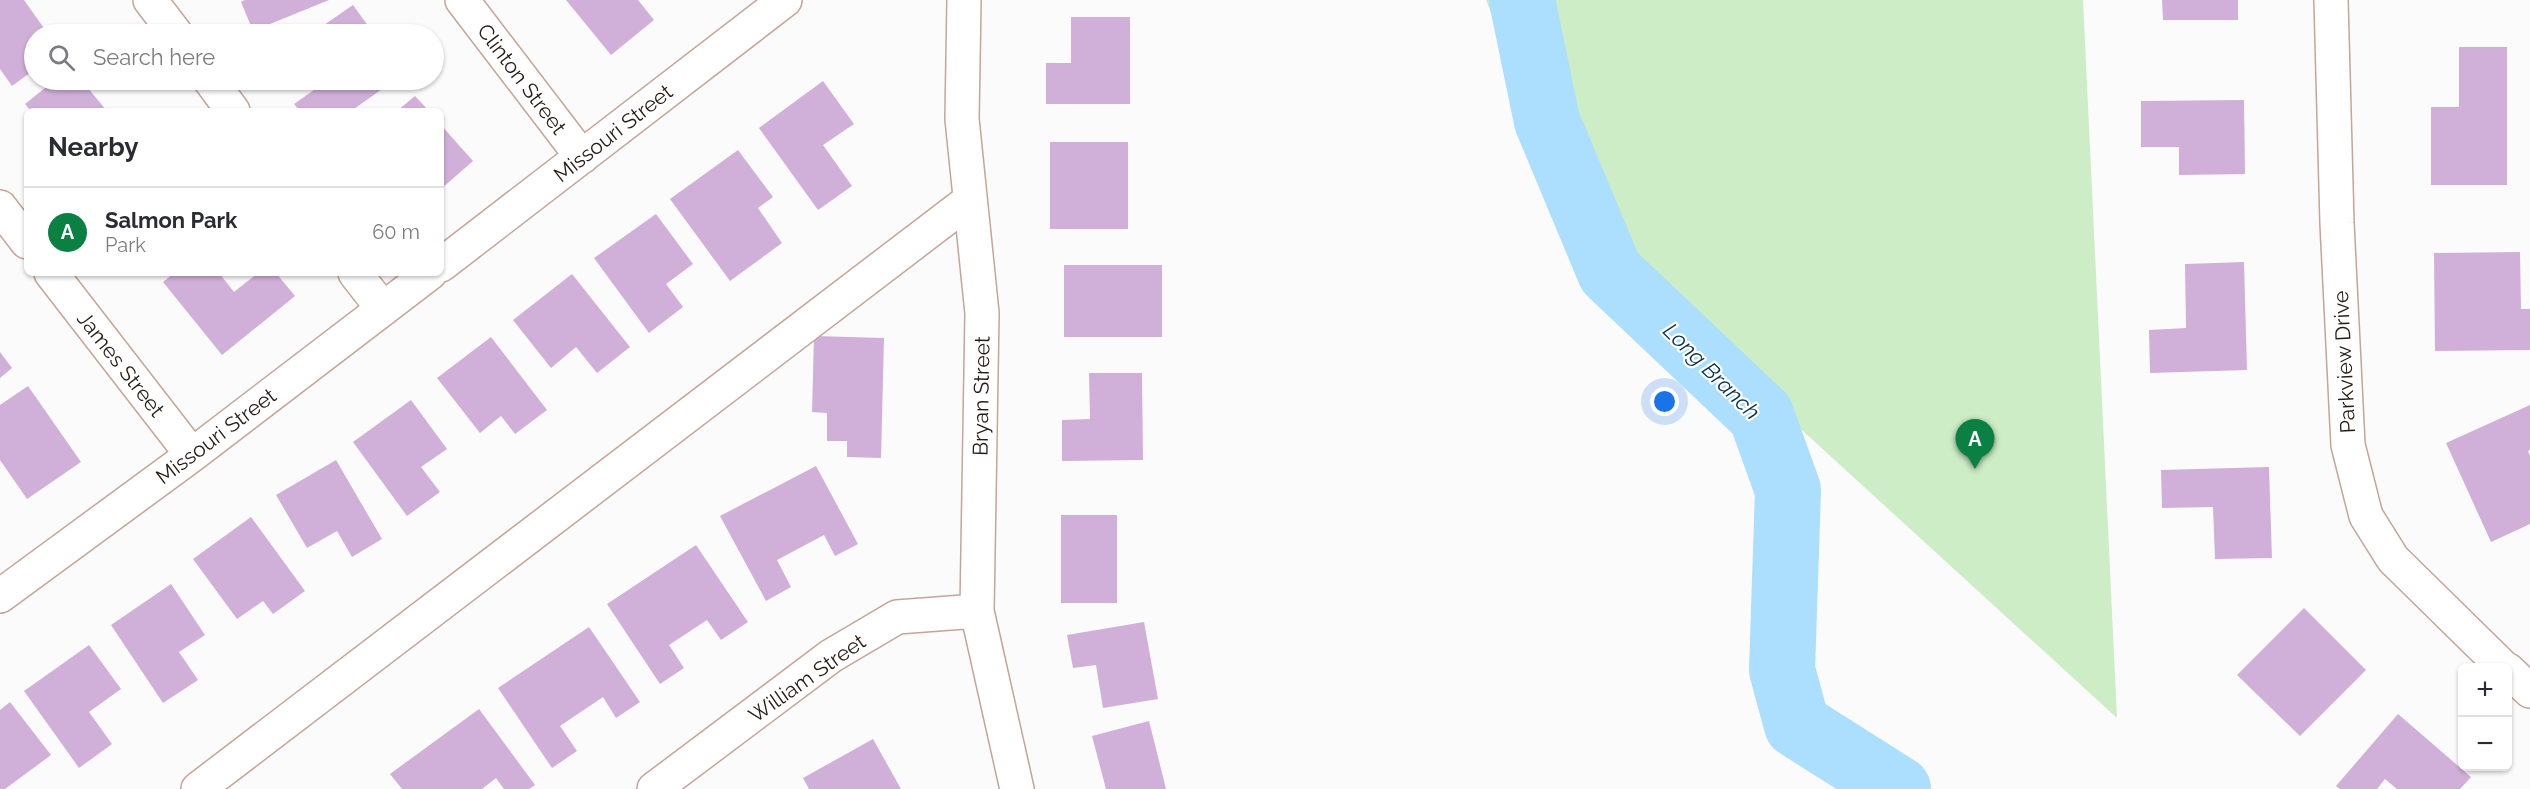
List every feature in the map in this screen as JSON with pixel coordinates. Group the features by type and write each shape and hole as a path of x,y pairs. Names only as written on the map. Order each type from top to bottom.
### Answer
{"street":[{"path":"150,0 168,24"},
{"name":"Clinton Street","path":"462,0 582,157"},
{"name":"Bryan Street","path":"964,0 962,119 982,313 977,611 1017,789"},
{"name":"Parkview Drive","path":"2331,0 2337,223 2349,445 2366,516 2393,559 2500,663"},
{"name":"Missouri Street","path":"444,263 782,1"},
{"path":"218,90 232,108"},
{"path":"198,789 970,200"},
{"path":"0,207 24,238"},
{"name":"James Street","path":"53,276 192,455"},
{"path":"357,276 383,309"},
{"name":"Missouri Street","path":"0,596 192,455 426,276"},
{"name":"William Street","path":"654,789 831,656 897,617 977,611"},
{"name":"Parkview Drive","path":"2512,674 2530,691"}],"green space":[{"path":"1486,0 2083,0 2117,718 1571,219"}],"building":[{"path":"0,0 24,0 41,24 24,24 24,77 12,86 0,69"},
{"path":"245,0 329,0 270,24 250,24 241,2"},
{"path":"566,0 638,0 654,20 611,55"},
{"path":"2162,0 2238,0 2238,20 2163,20"},
{"path":"353,5 367,24 325,24"},
{"path":"1071,17 1130,17 1130,104 1046,104 1046,63 1071,63"},
{"path":"2459,47 2507,47 2507,185 2431,185 2431,107 2459,107"},
{"path":"823,81 854,124 823,145 852,186 818,210 759,128"},
{"path":"42,90 89,90 104,108 28,108 25,104"},
{"path":"314,90 381,90 355,108 297,108 294,104"},
{"path":"415,96 426,108 401,108"},
{"path":"2244,100 2245,174 2179,175 2179,147 2141,147 2141,101"},
{"path":"444,128 473,161 444,186"},
{"path":"1050,142 1128,142 1128,229 1050,229"},
{"path":"738,150 773,197 758,208 782,243 730,281 670,199"},
{"path":"656,214 693,264 666,284 683,307 649,333 594,258"},
{"path":"2520,252 2521,309 2530,309 2530,350 2435,351 2434,253"},
{"path":"2244,262 2247,370 2150,373 2149,330 2186,328 2185,264"},
{"path":"1064,265 1162,265 1162,337 1064,337"},
{"path":"572,274 630,347 597,373 576,347 551,368 513,320"},
{"path":"170,276 221,276 234,292 254,276 278,276 295,296 222,355 163,282"},
{"path":"814,336 884,338 881,458 847,457 847,441 827,441 827,413 812,412"},
{"path":"491,337 547,410 515,434 501,416 480,433 437,378"},
{"path":"0,352 12,368 0,378"},
{"path":"1089,373 1142,373 1143,460 1062,461 1062,420 1090,419"},
{"path":"28,386 81,462 27,499 0,460 0,405"},
{"path":"411,400 447,449 421,467 440,492 407,516 353,442"},
{"path":"2530,405 2530,450 2528,451 2530,456 2530,524 2491,542 2446,443"},
{"path":"336,460 382,539 352,557 337,531 307,548 276,495"},
{"path":"816,466 858,544 835,556 824,535 777,560 791,587 766,601 720,516"},
{"path":"2269,467 2272,558 2215,559 2213,507 2162,508 2161,470"},
{"path":"1061,515 1117,515 1117,603 1061,603"},
{"path":"251,517 305,591 273,614 263,601 237,619 193,559"},
{"path":"696,545 748,622 721,640 707,620 669,645 684,668 660,684 607,604"},
{"path":"171,584 205,635 179,652 198,680 163,703 111,625"},
{"path":"2304,608 2366,670 2300,736 2237,675"},
{"path":"1144,622 1158,699 1103,708 1096,665 1073,668 1067,635"},
{"path":"589,627 640,702 616,718 603,697 560,726 577,751 552,768 498,688"},
{"path":"89,645 121,689 89,712 112,744 79,768 24,691"},
{"path":"10,702 51,755 5,789 0,789 0,710"},
{"path":"479,709 535,785 529,789 504,789 496,778 482,789 402,789 390,774"},
{"path":"2398,714 2458,766 2458,771 2464,771 2471,777 2460,789 2397,789 2385,779 2377,789 2340,789 2336,786"},
{"path":"1149,721 1166,789 1106,789 1092,736"},
{"path":"873,739 901,789 809,789 803,778"}],"waterway":[{"name":"Long Branch","path":"1522,0 1547,121 1610,272 1761,415 1788,490 1782,670 1797,725 1898,789"}],"place":[{"name":"Salmon Park","path":"1975,469"}]}
